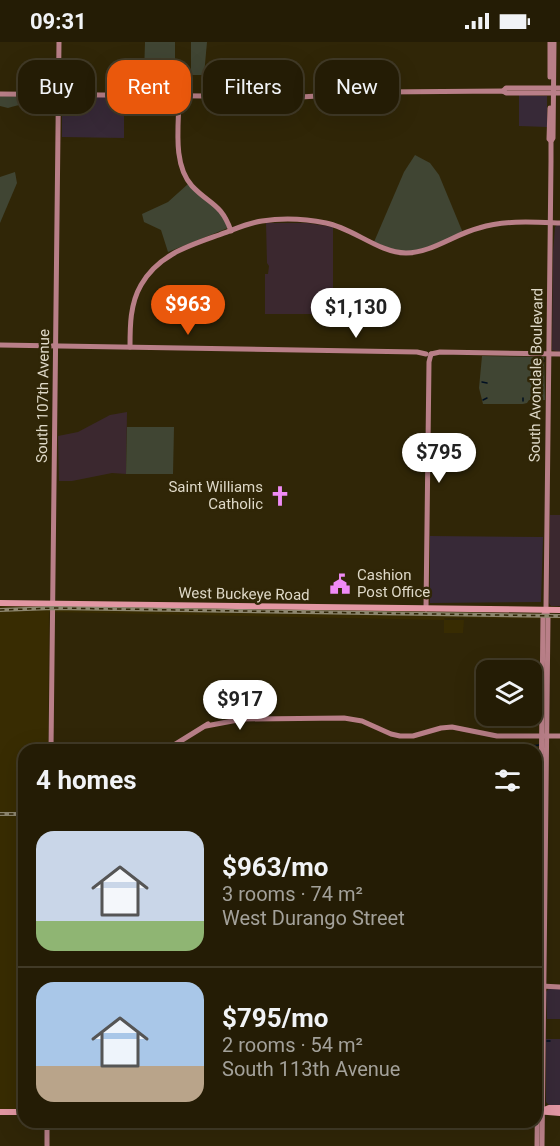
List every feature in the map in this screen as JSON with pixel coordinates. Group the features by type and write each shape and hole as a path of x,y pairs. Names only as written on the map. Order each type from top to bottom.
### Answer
{"main road":[{"name":"South 107th Avenue","path":"58,42 58,60"},
{"name":"South Avondale Boulevard","path":"544,736 548,654 548,613 546,609 551,141 549,138 555,90 552,42"},
{"path":"191,96 309,97 382,92 502,91 506,93 555,90"},
{"path":"0,94 18,94"},
{"name":"South 107th Avenue","path":"51,744 58,114"},
{"path":"179,114 180,156 183,171 191,185 220,209 231,231"},
{"path":"130,347 132,308 140,286 151,270 176,252 265,221 315,221 344,228 390,250 407,253 423,250 486,225 507,222 560,223"},
{"path":"0,345 560,354"},
{"path":"426,609 429,362 432,352"},
{"name":"West Buckeye Road","path":"0,603 560,610"},
{"name":"South Avondale Boulevard","path":"542,964 544,942 544,736 542,639 543,614 546,609"},
{"path":"542,639 548,654"},
{"path":"175,744 206,726 239,719 270,718 353,718 400,736 416,736 452,727 497,736 560,736"},
{"name":"South Avondale Boulevard","path":"542,892 543,875"},
{"path":"542,986 560,986"},
{"path":"542,1110 560,1108"},
{"path":"542,1111 560,1113"},
{"path":"0,1112 18,1112"},
{"path":"47,1128 47,1146"},
{"path":"537,1146 538,1128"},
{"path":"540,1128 542,1146"}],"shaded area":[{"path":"519,95 547,96 547,127 519,126"},
{"path":"95,97 107,97 107,114 124,114 124,138 62,137 62,114 95,114"},
{"path":"266,223 307,223 333,227 333,314 265,314 265,274 268,274 269,266"},
{"path":"557,225 560,225 560,352 552,350 553,252"},
{"path":"127,412 126,474 112,473 72,481 59,481 58,436 78,432 110,415"},
{"path":"550,515 560,515 560,606 551,606 549,603"},
{"path":"430,536 543,537 541,602 430,603"},
{"path":"0,605 560,614 560,619 444,618 445,620 464,620 463,633 444,633 444,620 49,612 48,744 18,744 18,1109 0,1109"},
{"path":"549,988 560,988 560,1019 547,1019 546,992"},
{"path":"546,1039 560,1039 560,1105 549,1105 546,1102"}],"green space":[{"path":"145,42 175,42 175,60 144,60"},
{"path":"191,42 207,42 205,60 203,60 203,75 191,75"},
{"path":"0,96 18,96 18,106 8,108 0,106"},
{"path":"415,155 430,163 439,175 463,233 423,250 401,253 374,242 404,172"},
{"path":"15,172 17,183 0,223 0,177"},
{"path":"188,184 220,211 228,228 168,252 161,230 144,222 142,214 168,202"},
{"path":"482,356 544,357 545,400 529,400 523,404 483,404 479,388"},
{"path":"127,427 174,427 173,474 126,474"}],"waterway":[{"path":"532,366 544,361"},
{"path":"482,382 487,383"},
{"path":"483,400 487,398"}],"railway":[{"path":"0,610 53,608 560,616"},
{"path":"0,814 16,814"}],"place":[{"name":"Saint Williams Catholic","path":"280,496"},
{"name":"Cashion Post Office","path":"340,584"}]}
